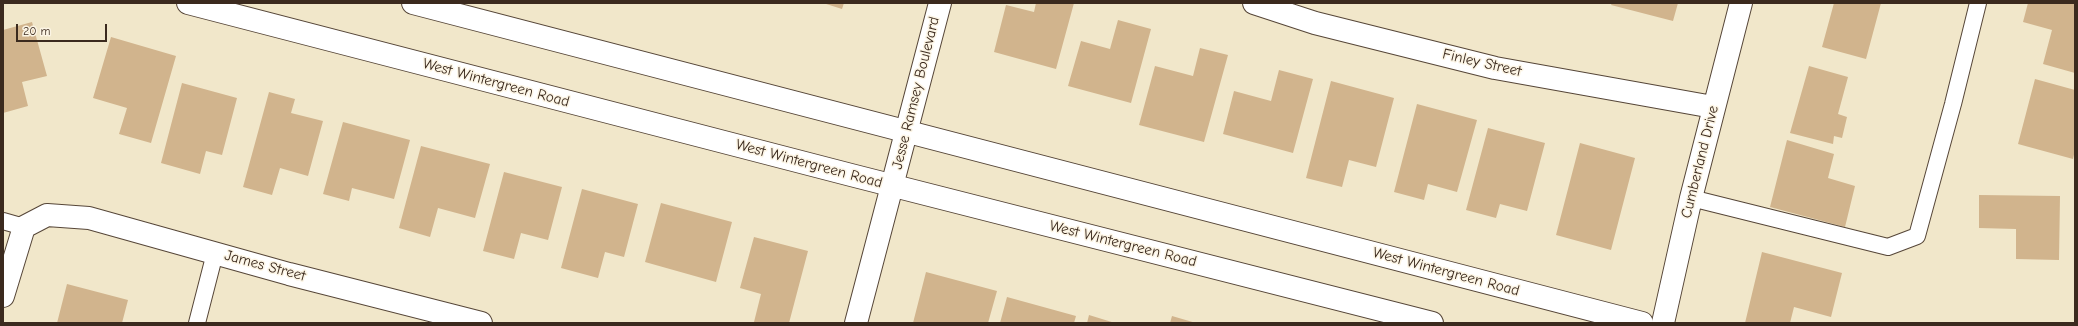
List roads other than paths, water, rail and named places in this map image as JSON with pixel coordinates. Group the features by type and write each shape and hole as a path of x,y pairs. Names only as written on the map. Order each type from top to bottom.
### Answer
{"street":[{"name":"West Wintergreen Road","path":"188,3 893,186 1432,323"},
{"name":"West Wintergreen Road","path":"413,3 1642,323"},
{"name":"Jesse Ramsey Boulevard","path":"856,323 908,131 940,3"},
{"name":"Finley Street","path":"1254,3 1315,23 1495,68 1713,106"},
{"name":"Cumberland Drive","path":"1662,323 1690,198 1741,3"},
{"name":"James Street","path":"24,227 47,214 89,218 215,253 422,315 481,323"},
{"path":"3,296 24,227"}],"lane":[{"path":"1690,198 1888,248 1918,236 1978,3"},
{"path":"3,221 24,227"},
{"path":"197,323 215,253"}]}
